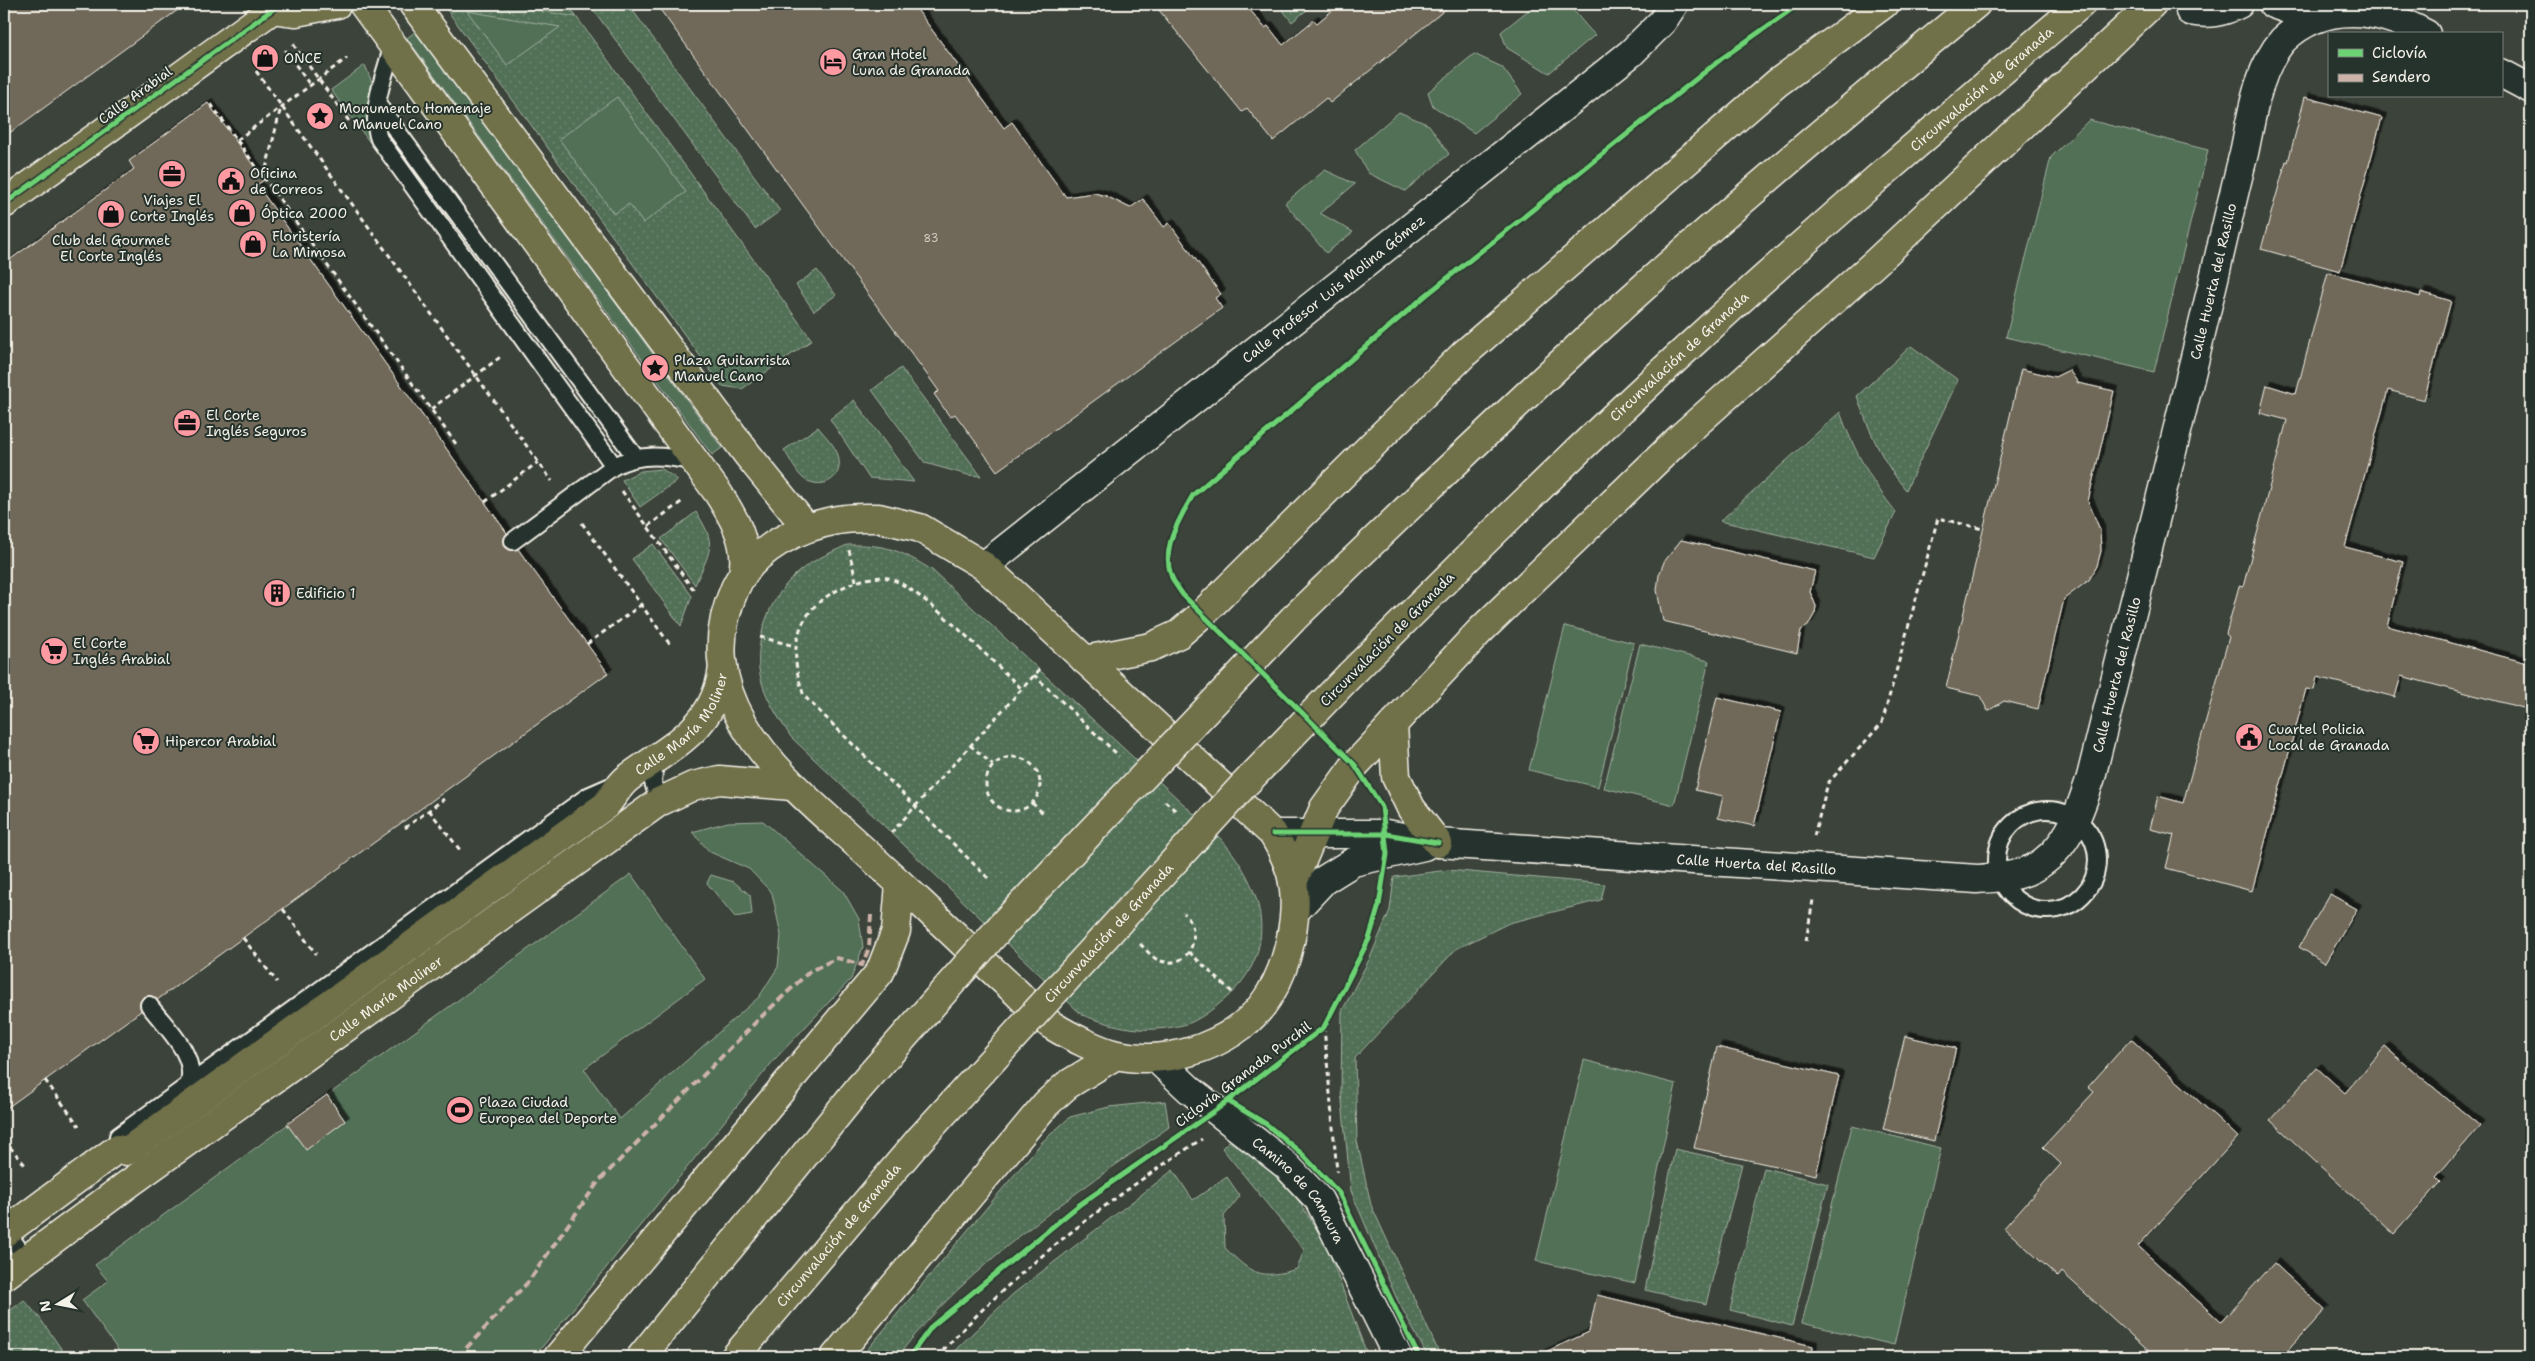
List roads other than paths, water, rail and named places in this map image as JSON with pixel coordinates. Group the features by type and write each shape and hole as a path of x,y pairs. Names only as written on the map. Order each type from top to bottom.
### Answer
{"main road":[{"path":"276,6 296,12 337,4"},
{"path":"363,4 696,462 737,525 744,551 743,574"},
{"path":"414,4 746,454 806,527"},
{"path":"1085,660 1151,647 1179,634 1202,614 1466,353 1778,83 1884,4"},
{"path":"641,1357 859,1088 1005,922 1293,619 1454,463 1625,304 1840,116 1976,4"},
{"name":"Circunvalación de Granada","path":"735,1357 919,1140 1242,788 1350,675 1511,514 1694,342 1898,160 2081,4"},
{"path":"1293,882 1324,808 1355,765 1480,631 1681,437 1876,263 2152,4"},
{"name":"Calle Arabial","path":"4,204 276,6"},
{"path":"879,518 920,528 984,566 1023,600 1273,834 1285,856 1293,882 1295,911 1285,963 1270,996 1254,1014 1234,1031 1197,1050 1156,1058 1116,1055 1051,1025 792,786 761,751 745,729 732,700 723,665 726,614 743,574 777,542 806,527 840,519 879,518"},
{"name":"Calle María Moliner","path":"5,1232 117,1149 127,1151 606,805 627,779 678,744 703,719 716,694 723,665"},
{"path":"1393,724 1396,777 1411,808 1438,843"},
{"name":"Calle María Moliner","path":"4,1276 26,1258 659,802 693,786 719,780 792,786"},
{"path":"558,1357 880,972 896,931 900,884"},
{"path":"835,1357 1046,1104 1067,1085 1116,1055"}],"street":[{"name":"Calle Profesor Luis Molina Gómez","path":"984,566 1631,53 1662,22 1674,4"},
{"path":"2190,11 2207,14 2240,4"},
{"path":"2273,4 2293,11 2305,22"},
{"name":"Calle Huerta del Rasillo","path":"1273,834 1386,834 1438,843 1941,878 1977,879 2000,877 2027,871 2048,858 2064,840 2077,820 2091,777 2262,80 2274,52 2283,40 2305,22 2345,6 2366,9 2382,14 2422,32"},
{"path":"2502,74 2531,89"},
{"name":"Calle Huerta del Rasillo","path":"1295,911 1324,880 1352,862 1438,843"},
{"name":"Camino de Camaura","path":"1156,1058 1210,1114 1286,1165 1319,1200 1398,1357"}],"lane":[{"path":"392,44 378,105 376,125 380,142 614,466"},
{"path":"378,105 636,458"},
{"path":"513,541 614,466 636,458 664,456 696,462"},
{"path":"655,761 653,782 659,802"},
{"path":"117,1149 118,1136 588,796 627,779"},
{"path":"2047,809 2063,812 2077,820 2091,835 2096,847 2097,864 2093,881 2084,895 2070,905 2054,910 2037,910 2021,903 2008,892 2000,877 1997,858 1998,845 2006,831 2016,819 2031,812 2047,809"},
{"path":"150,1005 189,1059 191,1072 188,1086"},
{"path":"189,1059 201,1065 215,1066"},
{"path":"5,1232 26,1258"}],"place":[{"name":"ONCE","path":"265,58"},
{"name":"Gran Hotel Luna de Granada","path":"833,62"},
{"name":"Monumento Homenaje a Manuel Cano","path":"320,116"},
{"name":"Viajes El Corte Inglés","path":"172,174"},
{"name":"Oficina de Correos","path":"231,181"},
{"name":"Óptica 2000","path":"242,213"},
{"name":"Club del Gourmet El Corte Inglés","path":"111,214"},
{"name":"Floristería La Mimosa","path":"253,244"},
{"name":"Plaza Guitarrista Manuel Cano","path":"655,368"},
{"name":"El Corte Inglés Seguros","path":"187,423"},
{"name":"Edificio 1","path":"277,593"},
{"name":"El Corte Inglés Arabial","path":"54,651"},
{"name":"Cuartel Policia Local de Granada","path":"2249,737"},
{"name":"Hipercor Arabial","path":"146,741"},
{"name":"Plaza Ciudad Europea del Deporte","path":"460,1110"}]}
